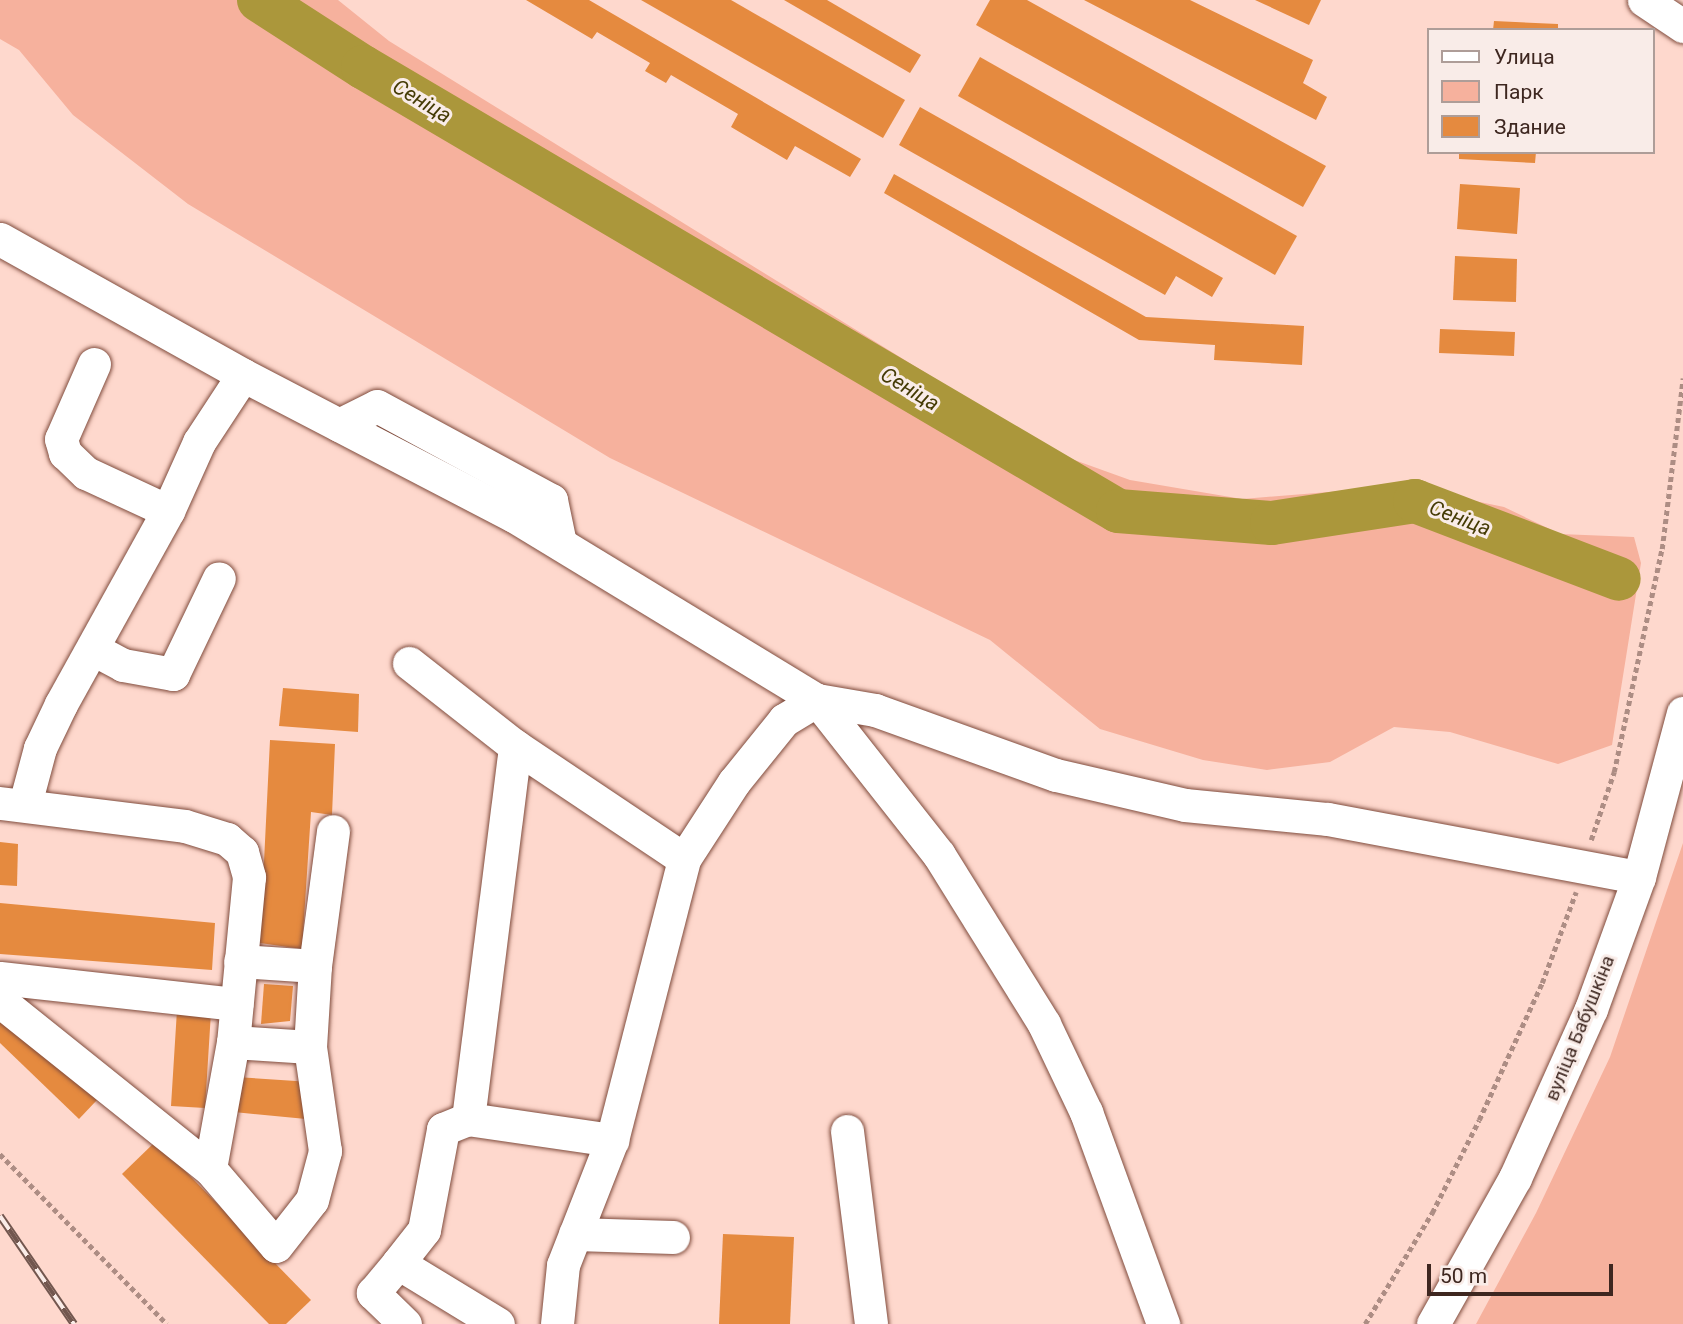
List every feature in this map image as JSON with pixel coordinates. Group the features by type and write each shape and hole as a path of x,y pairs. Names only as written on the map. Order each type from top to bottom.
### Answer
{"street":[{"path":"1644,0 1683,26"},
{"path":"0,239 243,376 560,543 817,700 939,855 1044,1024 1086,1112 1163,1324"},
{"path":"94,364 61,439 65,453 86,473 167,511"},
{"path":"210,1168 233,1042 237,1004 249,877 242,852 227,839 185,826 13,804 40,748 167,511 199,442 243,376"},
{"path":"93,649 123,665 173,674 219,578"},
{"path":"409,663 515,746 684,859"},
{"path":"557,1324 563,1265 612,1140 684,859 734,782 784,720 817,700 875,710 1056,775 1185,805 1328,819 1639,877"},
{"name":"вуліца Бабушкіна","path":"1433,1324 1515,1178 1591,1009 1639,877 1683,713"},
{"path":"468,1119 515,746"},
{"path":"0,1001 210,1168 276,1246 312,1200 325,1152 310,1047 315,966 333,831"},
{"path":"240,961 315,966"},
{"path":"0,978 237,1004"},
{"path":"233,1042 310,1047"},
{"path":"405,1324 373,1293 424,1230 443,1129 468,1119 612,1140"},
{"path":"847,1131 872,1324"},
{"path":"575,1234 673,1237"},
{"path":"398,1263 498,1324"}],"path":[{"path":"0,1154 167,1324"}],"green space":[{"path":"0,0 338,0 389,41 1055,453 1130,480 1242,499 1403,486 1504,507 1560,534 1634,537 1641,563 1612,745 1558,764 1450,732 1394,727 1330,762 1267,770 1203,760 1100,729 990,640 610,458 188,204 73,115 19,50 0,39"},
{"path":"1683,843 1683,1324 1476,1324 1536,1213 1610,1057"}],"building":[{"path":"526,0 589,0 861,159 850,177 795,146 787,160 731,127 738,114 671,75 666,83 645,71 650,63 597,32 592,39"},
{"path":"641,0 731,0 905,100 883,138"},
{"path":"784,0 827,0 921,55 910,73"},
{"path":"990,0 1027,0 1326,166 1303,207 976,25"},
{"path":"1084,0 1190,0 1313,60 1303,83 1327,97 1316,120"},
{"path":"1255,0 1321,0 1309,25"},
{"path":"1494,21 1558,24 1558,28 1493,28"},
{"path":"980,57 1297,236 1275,275 958,96"},
{"path":"920,107 1223,278 1212,297 1176,276 1165,295 899,145"},
{"path":"1459,154 1536,154 1535,163 1459,159"},
{"path":"894,174 1146,317 1304,326 1302,365 1214,360 1215,345 1139,340 884,193"},
{"path":"1460,184 1520,188 1517,234 1457,229"},
{"path":"1455,256 1517,259 1516,302 1453,300"},
{"path":"1440,329 1515,332 1514,356 1439,353"},
{"path":"283,688 359,694 358,732 279,726"},
{"path":"270,740 335,744 332,815 311,812 302,949 260,943"},
{"path":"0,842 18,844 17,886 0,885"},
{"path":"0,903 215,923 212,970 0,954"},
{"path":"264,984 293,986 290,1021 261,1024"},
{"path":"0,1007 97,1100 79,1119 0,1043"},
{"path":"177,1010 211,1012 205,1108 171,1106"},
{"path":"236,1077 311,1082 306,1119 234,1112"},
{"path":"156,1141 311,1300 286,1324 269,1324 122,1174"},
{"path":"723,1234 794,1237 790,1324 719,1324"}],"waterway":[{"name":"Сеніца","path":"259,0 363,67 1118,511 1272,523 1415,501 1619,579"}],"railway":[{"path":"0,1216 74,1324"}]}
